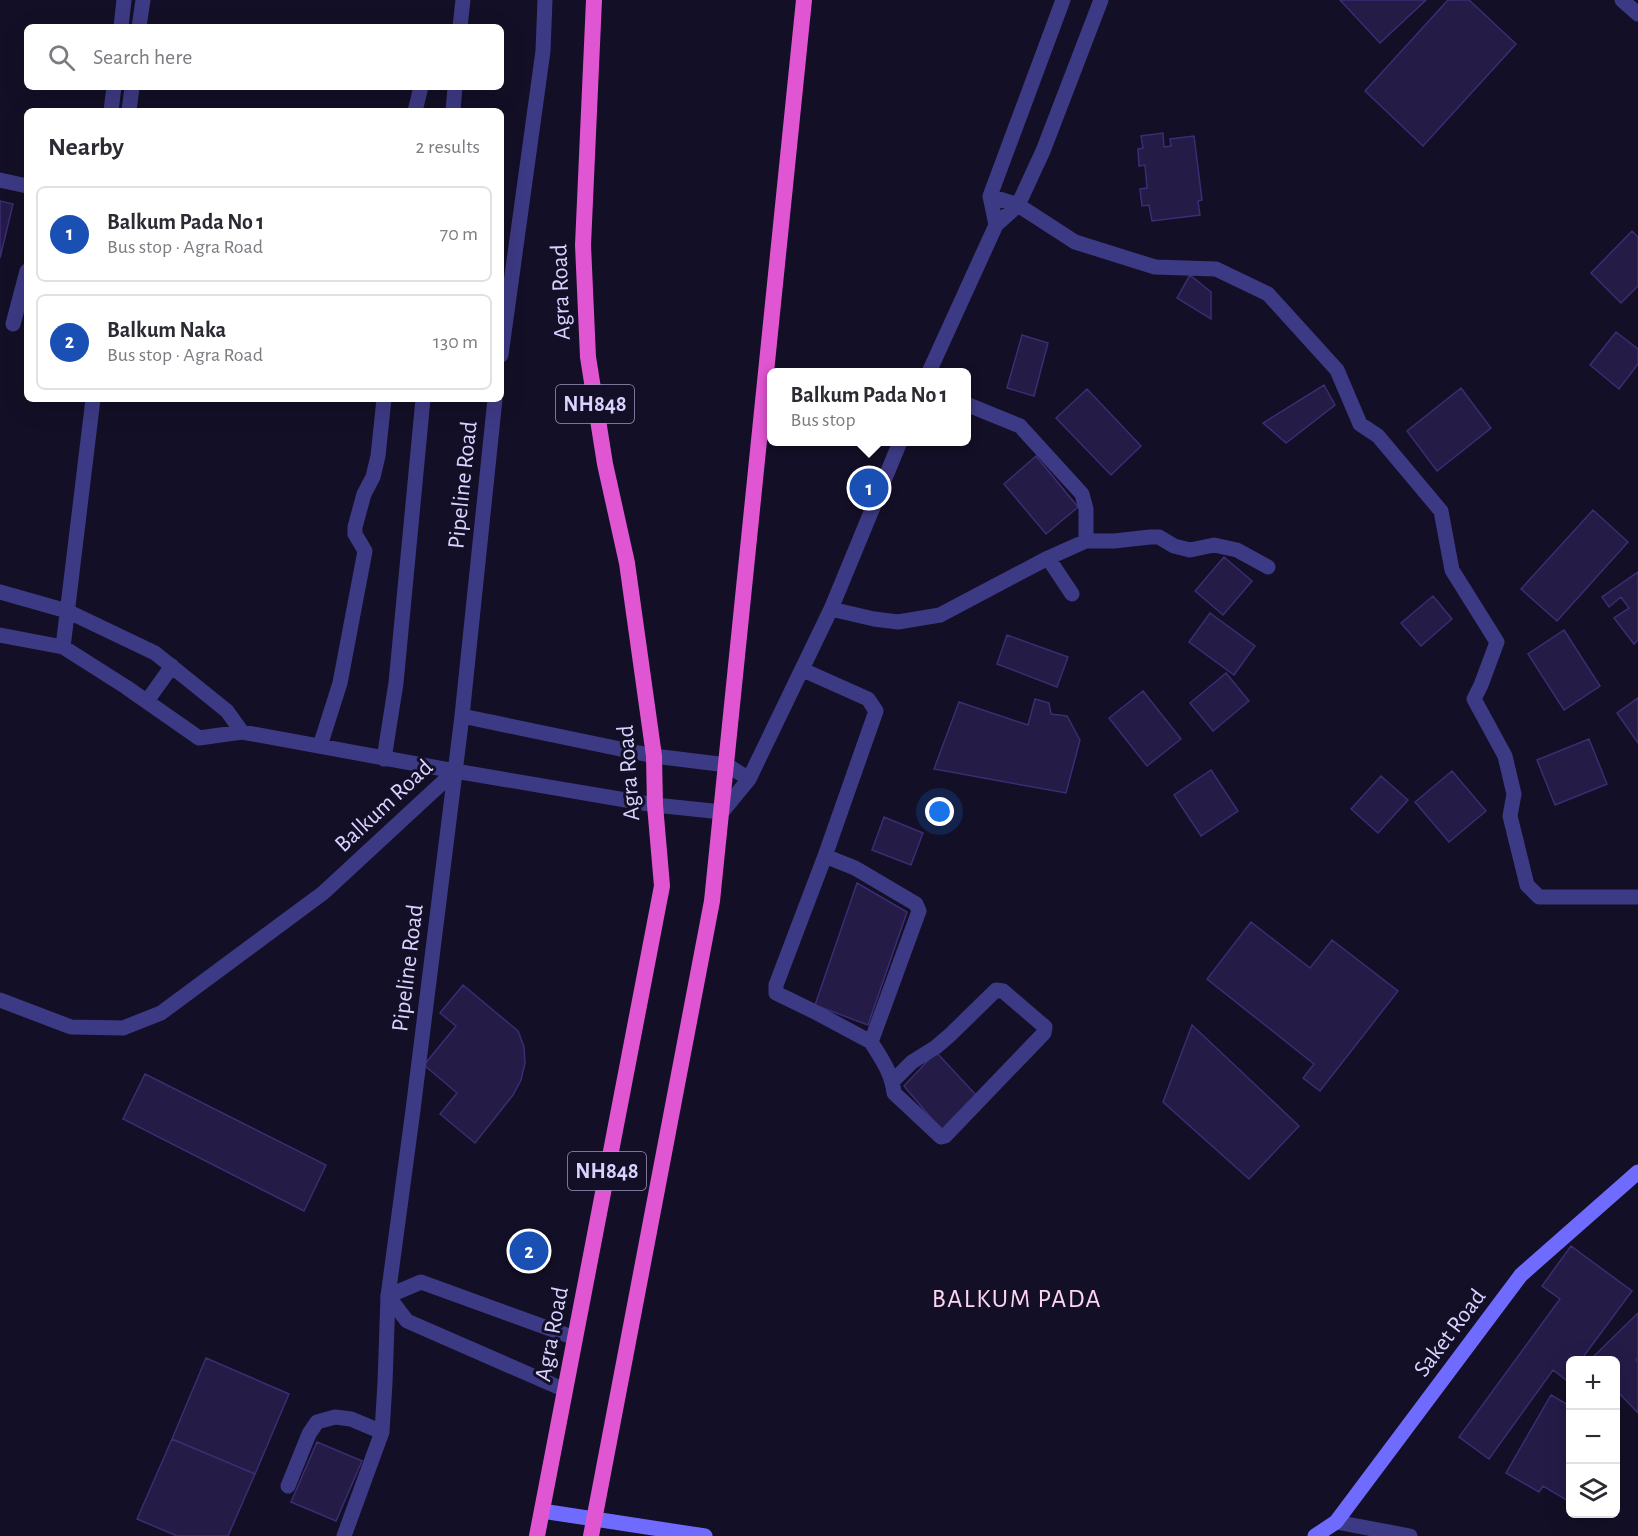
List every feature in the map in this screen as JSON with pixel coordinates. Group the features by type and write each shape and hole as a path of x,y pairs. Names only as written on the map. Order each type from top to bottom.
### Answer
{"highway":[{"name":"Agra Road","path":"537,1536 662,886 655,805 654,756 627,563 605,464 588,357 583,245 594,0"},
{"name":"NH848","path":"591,1536 712,901 804,0"}],"main road":[{"name":"Saket Road","path":"1315,1536 1336,1522 1521,1275 1638,1172"},
{"path":"542,1511 705,1536"}],"street":[{"path":"121,24 124,0"},
{"path":"139,24 143,0"},
{"path":"460,24 463,0"},
{"path":"504,334 543,51 545,0"},
{"path":"996,225 990,196 1063,0"},
{"path":"931,368 996,225 1018,206 1043,151 1101,0"},
{"path":"1623,0 1638,14"},
{"path":"111,108 114,90"},
{"path":"129,108 132,90"},
{"path":"415,108 420,90"},
{"path":"453,108 455,90"},
{"path":"0,180 24,185"},
{"path":"990,196 1018,206 1075,242 1155,267 1216,269 1268,294 1337,370 1360,424 1378,436 1441,511 1452,570 1497,642 1474,699 1506,756 1514,794 1510,816 1527,885 1539,897 1638,897"},
{"path":"13,324 24,282"},
{"path":"63,647 93,402"},
{"path":"320,746 339,683 365,550 355,534 355,527 378,456 384,402"},
{"path":"384,759 397,672 423,402"},
{"name":"Pipeline Road","path":"344,1536 382,1432 388,1296 462,716 495,402"},
{"path":"971,406 1020,426 1082,494 1086,509 1086,542"},
{"path":"722,812 749,779 803,670 831,609 898,446"},
{"path":"831,609 898,622 940,615 1048,558 1086,542 1114,542 1159,537 1174,546 1190,550 1214,545 1237,550 1268,567"},
{"path":"1048,558 1072,594"},
{"path":"0,592 67,611 156,653 227,711 242,732"},
{"path":"0,635 63,647 200,738 242,732 455,771"},
{"path":"147,701 172,666"},
{"path":"803,670 868,699 876,711 825,856 776,985 776,993 871,1042 889,1071 894,1093 941,1137 945,1136 1044,1033 1045,1027 1003,991 996,990 950,1035 912,1062 893,1081"},
{"path":"462,716 654,756 727,765 749,779"},
{"name":"Balkum Road","path":"0,1000 71,1027 123,1028 161,1013 323,893 455,771 655,805 722,812"},
{"path":"825,856 855,868 916,904 919,911 871,1042"},
{"path":"565,1390 407,1320 388,1296 422,1282 575,1338"},
{"path":"288,1486 309,1434 317,1422 335,1417 351,1419 382,1432"},
{"path":"1336,1522 1410,1536"}],"building":[{"path":"1340,0 1426,0 1380,43"},
{"path":"1448,0 1469,0 1516,44 1423,146 1365,91"},
{"path":"1163,133 1164,147 1171,146 1170,139 1194,136 1202,200 1198,201 1200,215 1152,221 1149,205 1142,206 1140,189 1147,188 1145,165 1139,166 1138,149 1143,148 1141,136"},
{"path":"0,201 13,204 0,258"},
{"path":"1632,231 1638,237 1638,286 1621,303 1591,273"},
{"path":"1190,275 1211,292 1211,319 1177,298"},
{"path":"1616,332 1638,349 1638,364 1619,389 1590,365"},
{"path":"1022,335 1048,343 1034,396 1007,388"},
{"path":"1324,385 1335,405 1286,443 1263,423"},
{"path":"1461,388 1491,428 1437,471 1407,431"},
{"path":"1087,389 1141,446 1111,475 1056,418"},
{"path":"1036,456 1078,507 1046,534 1004,484"},
{"path":"1593,510 1628,542 1557,621 1521,589"},
{"path":"1224,557 1252,581 1223,615 1195,591"},
{"path":"1638,572 1638,640 1634,644 1614,618 1629,608 1621,597 1609,607 1602,597"},
{"path":"1433,596 1452,619 1421,646 1401,623"},
{"path":"1210,613 1255,646 1234,675 1189,642"},
{"path":"1564,630 1600,686 1564,710 1528,654"},
{"path":"1007,635 1068,657 1057,687 997,664"},
{"path":"1226,673 1249,701 1213,731 1190,703"},
{"path":"1143,691 1181,739 1147,766 1109,718"},
{"path":"1638,698 1638,743 1617,713"},
{"path":"1035,699 1049,703 1051,714 1067,716 1080,740 1066,793 934,769 959,702 1028,725"},
{"path":"1589,739 1607,784 1555,805 1537,760"},
{"path":"1211,770 1238,811 1201,836 1174,795"},
{"path":"1452,771 1486,811 1449,842 1415,802"},
{"path":"1381,776 1408,800 1378,833 1351,809"},
{"path":"884,817 923,833 911,865 872,850"},
{"path":"857,883 907,912 868,1025 815,1005"},
{"path":"1251,922 1310,968 1332,940 1398,991 1320,1091 1303,1078 1314,1064 1207,979"},
{"path":"463,985 518,1031 524,1047 525,1063 521,1080 513,1095 475,1143 440,1114 457,1093 424,1065 456,1026 440,1013"},
{"path":"1192,1025 1299,1126 1249,1179 1163,1102"},
{"path":"936,1052 977,1096 944,1133 904,1086"},
{"path":"145,1074 326,1165 304,1211 123,1119"},
{"path":"1571,1246 1632,1291 1584,1356 1566,1356 1566,1380 1553,1370 1489,1459 1459,1437 1560,1299 1542,1286"},
{"path":"1638,1313 1638,1358 1636,1360 1638,1362 1638,1413 1620,1394 1620,1356 1594,1356"},
{"path":"206,1358 289,1394 255,1474 172,1439"},
{"path":"1551,1395 1566,1404 1566,1500 1543,1486 1539,1492 1506,1473"},
{"path":"172,1439 255,1474 228,1536 177,1536 137,1519"},
{"path":"317,1442 362,1461 336,1521 291,1502"}],"place":[{"name":"Balkum Pada No 1","path":"869,488"},
{"name":"Balkum Naka","path":"529,1251"}],"district":[{"name":"BALKUM PADA","path":"1017,1299"}]}
